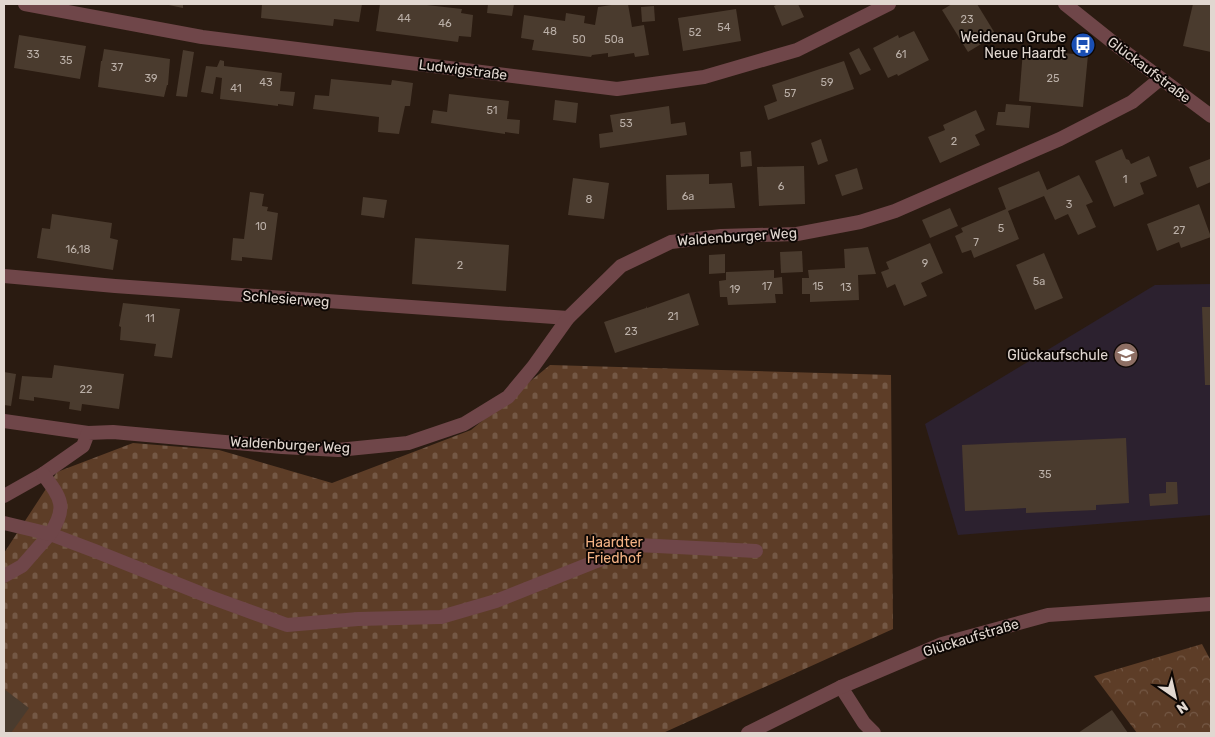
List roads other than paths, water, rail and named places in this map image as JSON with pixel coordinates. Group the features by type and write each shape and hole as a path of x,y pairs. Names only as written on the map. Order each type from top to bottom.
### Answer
{"street":[{"name":"Ludwigstraße","path":"25,4 202,37 617,89 704,77 797,50 889,4"},
{"name":"Glückaufstraße","path":"1065,4 1211,116"},
{"name":"Waldenburger Weg","path":"4,422 88,433 113,432 338,450 408,443 464,424 508,397 534,367 568,318 621,266 671,242 721,236 797,234 860,222 895,211 1060,139 1132,102 1160,78"},
{"name":"Schlesierweg","path":"4,276 115,286 568,318"},
{"path":"4,496 44,474 83,446 88,433"},
{"path":"4,576 22,566 58,522 62,508 56,492 44,474"},
{"path":"4,523 50,534 287,625 358,619 441,618 496,601 637,544 756,551"},
{"name":"Glückaufstraße","path":"748,733 841,687 942,644 1048,615 1211,604"},
{"path":"841,687 864,723 874,733"}],"place":[{"name":"Weidenau Grube Neue Haardt","path":"1083,45"},
{"name":"Glückaufschule","path":"1126,355"}],"park label":[{"name":"Haardter Friedhof","path":"614,550"}]}
